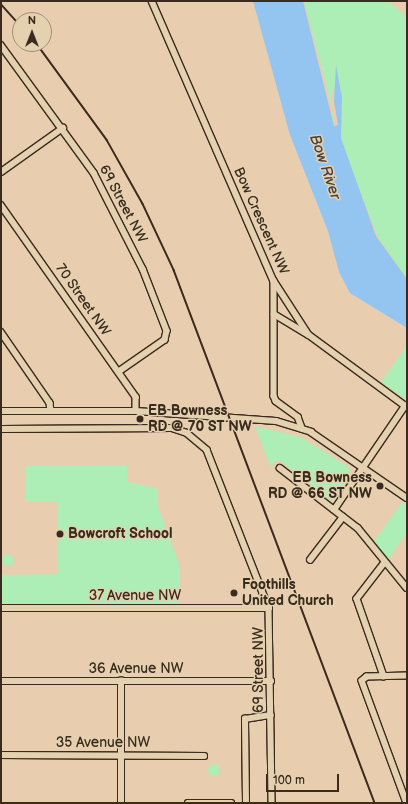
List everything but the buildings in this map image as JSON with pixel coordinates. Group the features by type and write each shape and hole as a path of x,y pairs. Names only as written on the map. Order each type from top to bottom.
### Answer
{"street":[{"name":"Bow Crescent NW","path":"152,1 274,281 309,335 406,407"},
{"name":"69 Street NW","path":"1,45 63,128 119,219 167,331 165,340 119,372"},
{"path":"1,172 63,128"},
{"name":"70 Street NW","path":"1,205 136,397 136,411"},
{"path":"274,281 274,396 276,401 298,417 302,428"},
{"path":"274,314 309,335"},
{"path":"1,332 50,403 51,411"},
{"path":"334,510 406,407"},
{"path":"1,411 136,411 190,417 259,418 302,428 363,467 407,498"},
{"name":"69 Street NW","path":"1,429 167,428 192,436 213,459 268,608 271,681 272,803"},
{"path":"280,468 362,532 384,564 407,588"},
{"path":"310,560 343,517"},
{"path":"384,564 357,599 384,676"},
{"name":"37 Avenue NW","path":"1,608 268,608"},
{"path":"407,676 367,677 362,681 405,793 407,803"},
{"name":"36 Avenue NW","path":"1,681 271,681"},
{"path":"121,681 121,803"},
{"path":"246,803 245,720 271,715"},
{"name":"35 Avenue NW","path":"1,755 204,756"},
{"path":"188,803 231,803"}],"green space":[{"path":"304,1 388,1 407,17 407,278 378,237 348,161 376,236 407,279 380,285 332,134 332,111 334,125 338,125 334,82 331,103"},
{"path":"407,345 407,400 381,382"},
{"path":"255,426 301,437 349,467 350,475 336,499 328,500 281,461 274,461 271,468"},
{"name":"Bowcroft School","path":"127,465 128,482 158,488 158,506 180,566 180,603 1,604 1,575 57,574 58,502 26,501 26,466"},
{"path":"402,502 407,505 407,532 388,560 374,541"},
{"path":"6,554 10,554 14,560 10,566 6,566 2,562 2,558"},
{"path":"216,764 219,765 219,775 212,776 209,775 208,768 209,765"}],"water":[{"name":"Bow River","path":"253,1 303,1 334,126 338,125 334,101 336,65 342,98 341,138 376,236 407,279 407,328 350,293 339,272 328,231 290,135"}],"railway":[{"path":"1,4 12,16"},
{"path":"43,52 107,140 143,204 174,270 375,803"}],"place":[{"name":"EB Bowness RD @ 70 ST NW","path":"140,419"},
{"name":"EB Bowness RD @ 66 ST NW","path":"380,486"},
{"name":"Bowcroft School","path":"60,534"},
{"name":"Foothills United Church","path":"234,593"}]}
